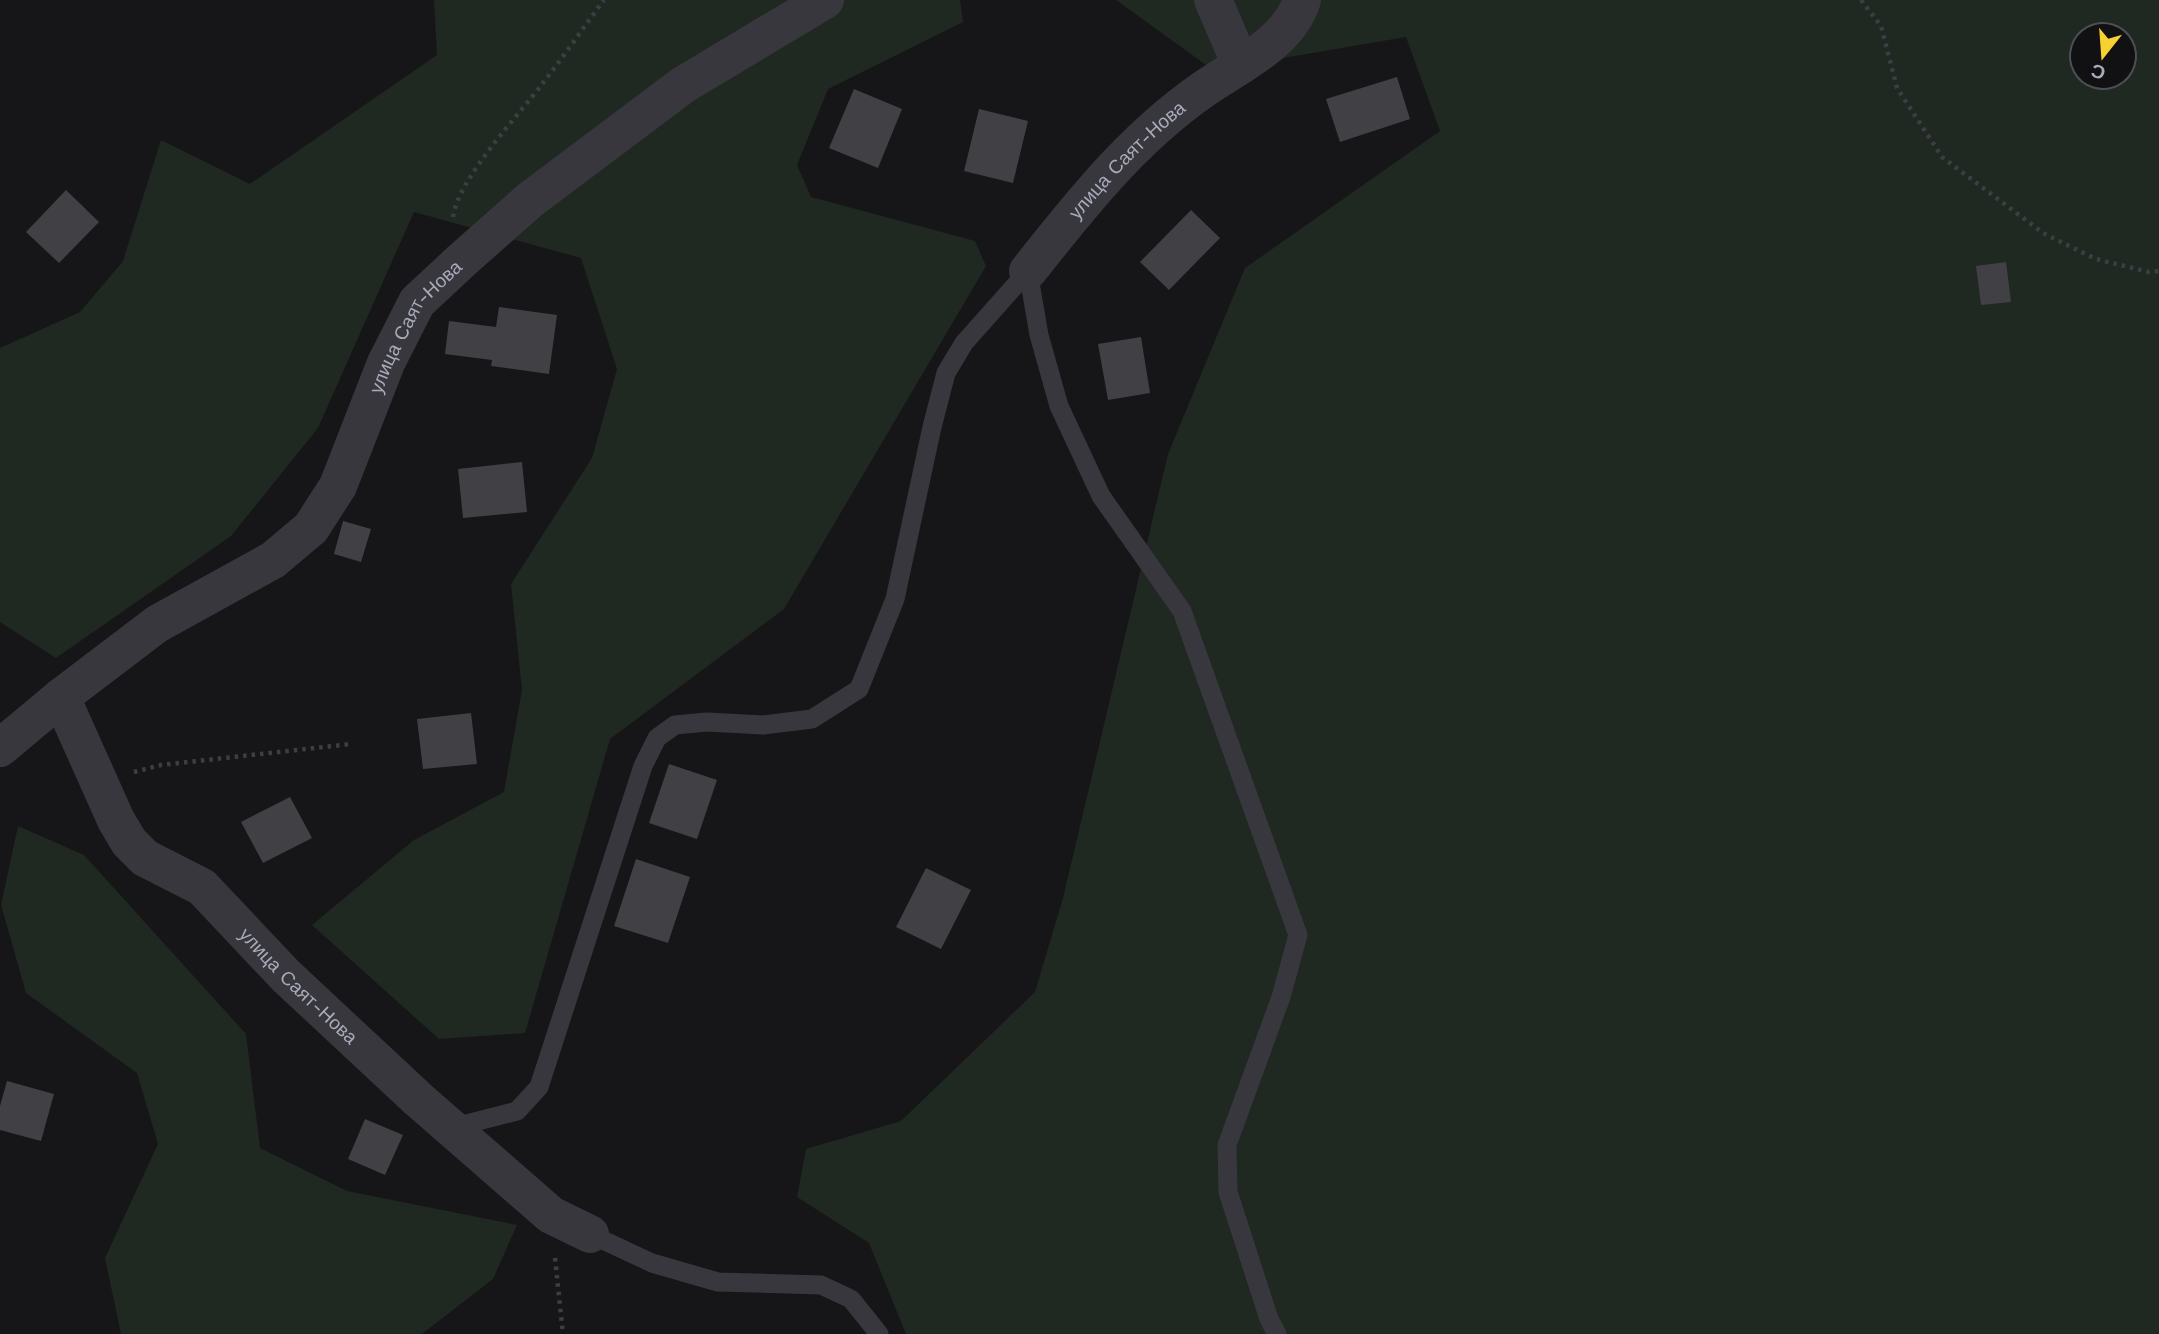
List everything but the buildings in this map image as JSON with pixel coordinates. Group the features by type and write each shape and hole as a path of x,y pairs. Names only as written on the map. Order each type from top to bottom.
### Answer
{"street":[{"name":"улица Саят-Нова","path":"0,748 61,697 157,624 273,560 311,528 338,486 386,363 417,302 461,261 530,200 683,85 825,0"},
{"path":"1213,0 1241,65"},
{"name":"улица Саят-Нова","path":"1028,271 1086,198 1146,134 1278,38 1299,9 1301,0"},
{"name":"улица Саят-Нова","path":"61,697 116,820 129,842 145,858 202,887 286,976 451,1128 551,1215 590,1234"}],"lane":[{"path":"451,1128 517,1111 539,1087 643,766 657,738 675,725 707,722 763,725 812,719 859,689 895,599 946,373 964,343 1028,271"},
{"path":"1028,271 1039,335 1059,406 1101,496 1182,611 1298,934 1281,997 1227,1145 1228,1192 1269,1319 1277,1334"},
{"path":"590,1234 652,1263 718,1282 821,1285 851,1299 879,1334"}],"path":[{"path":"461,261 450,241 455,204 487,153 604,0"},
{"path":"1861,0 1881,26 1897,88 1942,157 2043,233 2096,259 2149,272 2159,271"},
{"path":"102,788 131,773 161,765 351,744"},
{"path":"551,1215 563,1334"}],"shaded area":[{"path":"434,0 960,0 963,22 828,89 797,165 811,197 975,241 986,266 784,609 610,739 525,1033 439,1039 312,925 414,840 504,792 522,690 511,584 592,458 617,369 581,258 414,212 318,428 231,536 56,658 0,622 0,348 80,312 123,261 161,140 250,184 437,55"},
{"path":"1116,0 2159,0 2159,1334 906,1334 869,1243 797,1197 806,1149 901,1121 1035,992 1063,898 1168,454 1245,268 1440,131 1406,37 1213,70"},
{"path":"18,826 84,855 246,1034 260,1148 347,1191 517,1225 493,1279 422,1334 121,1334 105,1258 158,1144 137,1073 26,993 1,905"}]}
